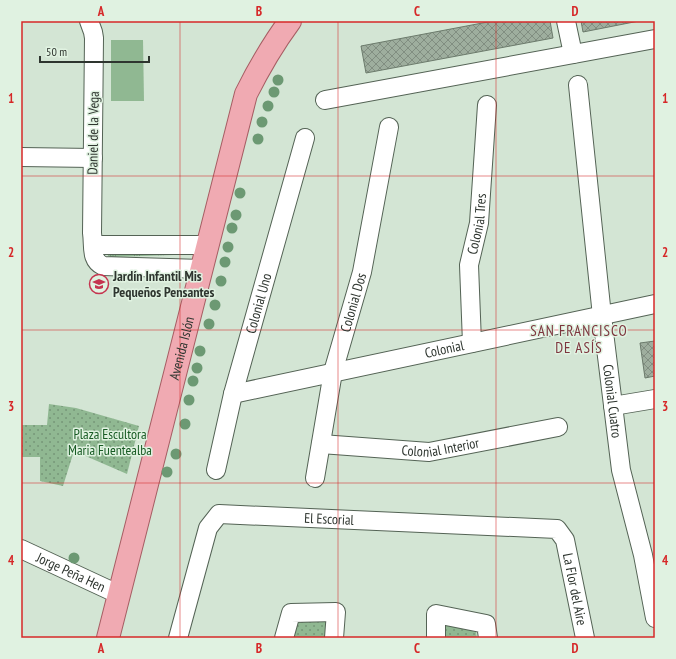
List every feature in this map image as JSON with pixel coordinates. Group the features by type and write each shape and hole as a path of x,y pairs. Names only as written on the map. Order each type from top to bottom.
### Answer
{"main road":[{"name":"Avenida Islón","path":"108,638 246,94 271,48 290,21"}],"street":[{"name":"Daniel de la Vega","path":"89,21 94,38 92,233 94,256 98,264 103,266 202,269"},
{"path":"566,21 573,54"},
{"path":"325,100 655,39"},
{"name":"Colonial Cuatro","path":"578,85 602,316 621,470 643,555 655,618"},
{"name":"Colonial Tres","path":"472,343 469,265 479,223 487,105"},
{"name":"Colonial Dos","path":"315,478 333,372 362,272 389,127"},
{"name":"Colonial Uno","path":"216,470 233,394 305,138"},
{"path":"21,157 93,158"},
{"path":"94,245 208,245"},
{"name":"Colonial","path":"233,394 655,304"},
{"path":"613,406 655,399"},
{"name":"Colonial Interior","path":"320,444 429,452 558,427"},
{"name":"El Escorial","path":"178,638 208,528 219,514 557,529 565,540"},
{"name":"La Flor del Aire","path":"565,540 585,638"},
{"name":"Jorge Peña Hen","path":"21,549 120,595"},
{"path":"284,638 291,613 336,612 334,638"},
{"path":"436,638 436,614 486,624 488,638"}],"green space":[{"path":"111,40 143,40 144,101 111,101"},
{"path":"107,253 176,253 174,255 110,257"},
{"name":"Plaza Escultora Maria Fuentealba","path":"49,404 76,408 139,426 127,474 74,451 63,486 40,481 40,457 21,457 21,425 47,425"},
{"path":"296,618 329,619 327,638 291,638"},
{"path":"444,624 476,632 477,638 443,638"}],"building":[{"path":"493,21 550,21 553,38 366,73 361,46"},
{"path":"581,21 639,21 583,32"},
{"path":"655,341 655,376 645,378 640,343"}],"place":[{"name":"Jardín Infantil Mis Pequeños Pensantes","path":"99,284"}],"district":[{"name":"SAN FRANCISCO DE ASÍS","path":"579,338"}]}
